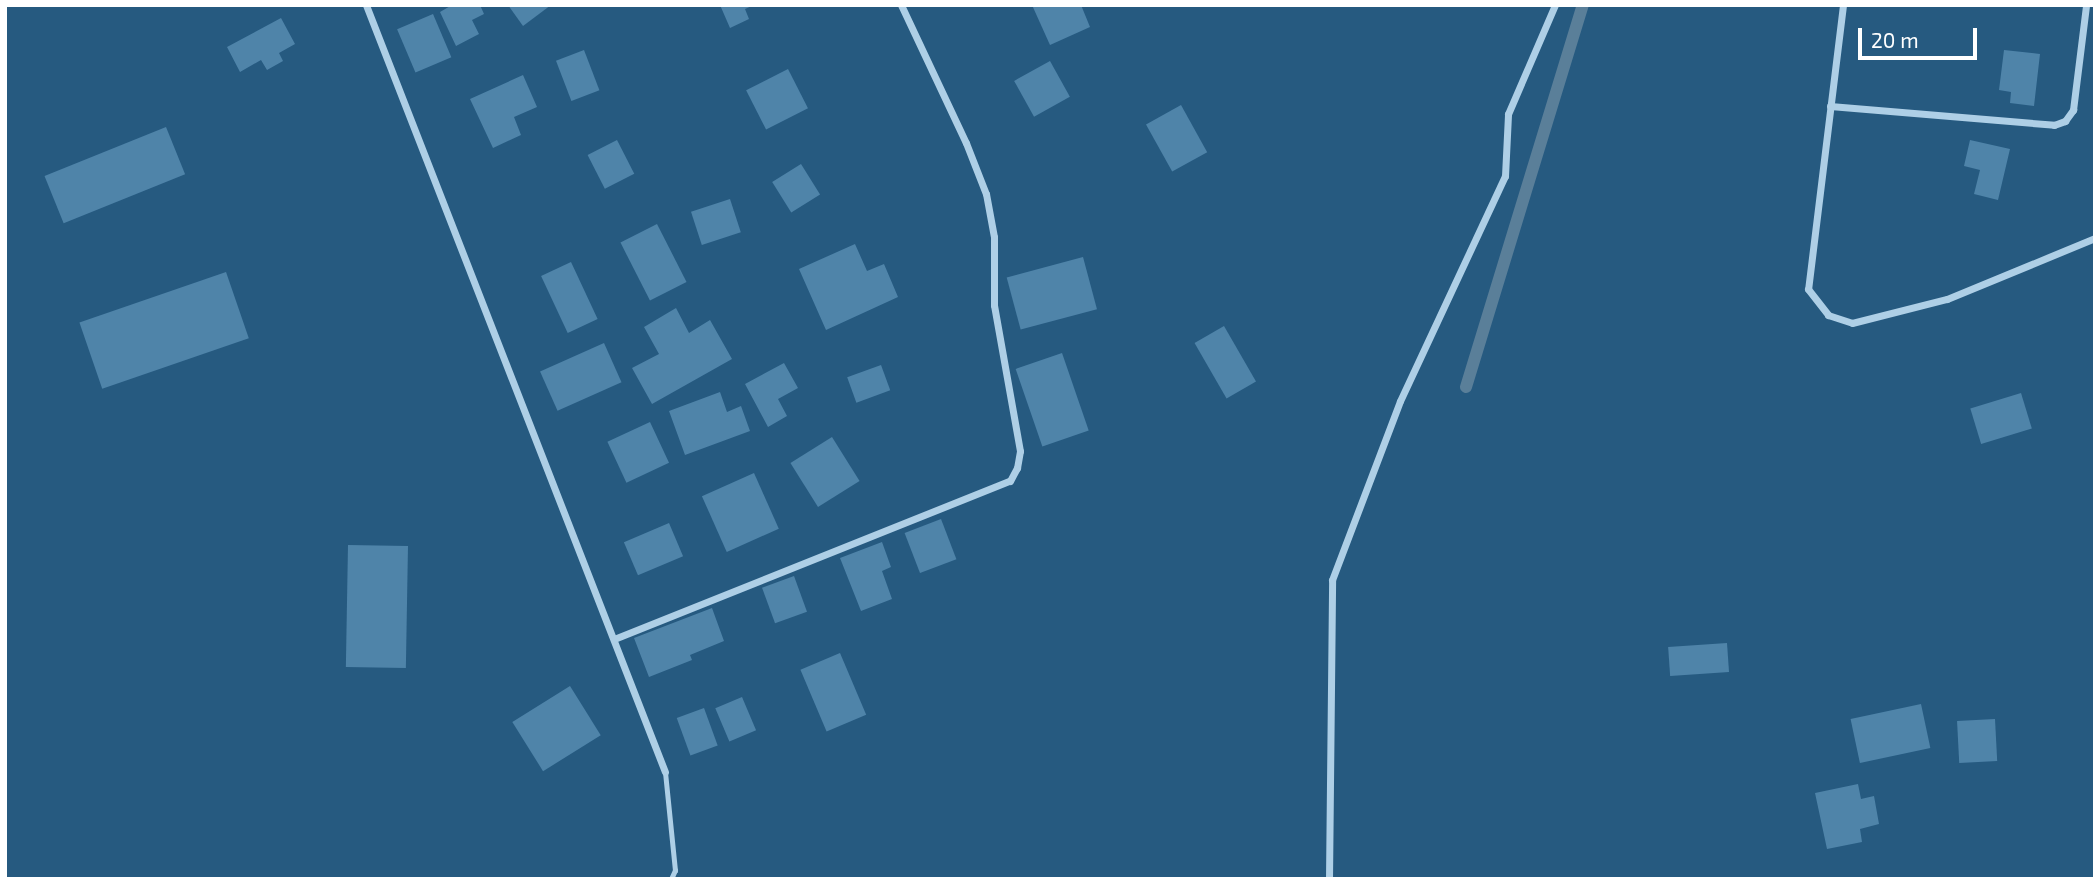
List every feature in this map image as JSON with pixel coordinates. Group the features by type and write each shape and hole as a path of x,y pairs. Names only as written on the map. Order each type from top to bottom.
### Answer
{"street":[{"path":"366,5 665,772"},
{"path":"614,639 1010,481 1017,468 1020,451 995,304 994,237 986,194 966,143 901,5"},
{"path":"1329,879 1332,580 1401,401 1505,176 1508,114 1556,5"},
{"path":"1843,5 1808,289 1828,314 1852,323 1947,299 2095,238"},
{"path":"1830,106 2054,125 2065,121 2073,110 2087,5"}],"lane":[{"path":"665,772 675,870 671,879"}],"building":[{"path":"452,5 480,5 484,14 472,20 479,34 456,46 440,12"},
{"path":"508,5 551,5 523,26"},
{"path":"720,5 754,5 745,9 749,19 730,28"},
{"path":"1032,5 1081,5 1090,27 1050,45"},
{"path":"433,14 451,57 415,73 397,29"},
{"path":"281,18 295,44 279,53 283,61 267,70 261,60 240,72 227,47"},
{"path":"584,50 599,90 571,101 556,61"},
{"path":"2004,50 2040,54 2034,106 2010,103 2011,92 1999,90"},
{"path":"1050,61 1070,97 1034,117 1014,81"},
{"path":"788,69 808,108 766,130 746,90"},
{"path":"523,75 537,107 514,117 521,135 493,148 470,99"},
{"path":"1181,105 1207,152 1172,172 1146,124"},
{"path":"166,127 185,174 64,223 45,176"},
{"path":"617,140 634,174 605,189 588,155"},
{"path":"1970,140 2010,149 1998,200 1974,194 1980,170 1964,166"},
{"path":"801,164 820,195 791,213 772,182"},
{"path":"730,199 741,232 702,245 691,212"},
{"path":"657,224 687,282 650,301 620,243"},
{"path":"855,244 867,271 884,264 898,297 826,330 799,269"},
{"path":"1083,257 1097,309 1021,330 1007,277"},
{"path":"571,262 598,319 568,333 541,276"},
{"path":"226,272 249,338 102,389 79,322"},
{"path":"676,308 689,333 710,320 732,359 652,404 632,368 659,354 644,327"},
{"path":"1224,326 1256,381 1227,398 1195,343"},
{"path":"604,343 621,382 558,411 540,371"},
{"path":"1062,353 1089,431 1042,446 1016,369"},
{"path":"784,363 798,388 778,399 787,416 768,427 745,384"},
{"path":"881,365 890,390 856,403 847,377"},
{"path":"720,392 727,412 741,406 750,431 685,455 669,411"},
{"path":"2021,393 2032,428 1981,444 1970,408"},
{"path":"650,422 669,463 626,483 607,442"},
{"path":"832,437 860,481 818,507 790,463"},
{"path":"754,473 779,529 727,552 702,496"},
{"path":"941,519 956,559 920,573 905,533"},
{"path":"669,523 683,556 638,575 624,542"},
{"path":"882,542 891,567 882,571 892,599 861,611 840,558"},
{"path":"348,545 408,546 406,668 346,667"},
{"path":"794,576 807,612 775,623 762,588"},
{"path":"712,608 724,641 690,655 692,660 649,677 634,638"},
{"path":"1727,643 1729,672 1670,676 1668,647"},
{"path":"840,653 866,715 827,731 800,670"},
{"path":"570,686 601,735 543,771 512,722"},
{"path":"742,697 756,730 729,741 715,708"},
{"path":"1921,704 1930,748 1860,763 1851,719"},
{"path":"704,708 718,746 690,756 677,718"},
{"path":"1995,719 1997,761 1959,763 1957,721"},
{"path":"1858,784 1861,799 1874,796 1879,824 1860,829 1862,842 1827,849 1815,793"}],"waterway":[{"path":"1466,387 1583,5"}]}
